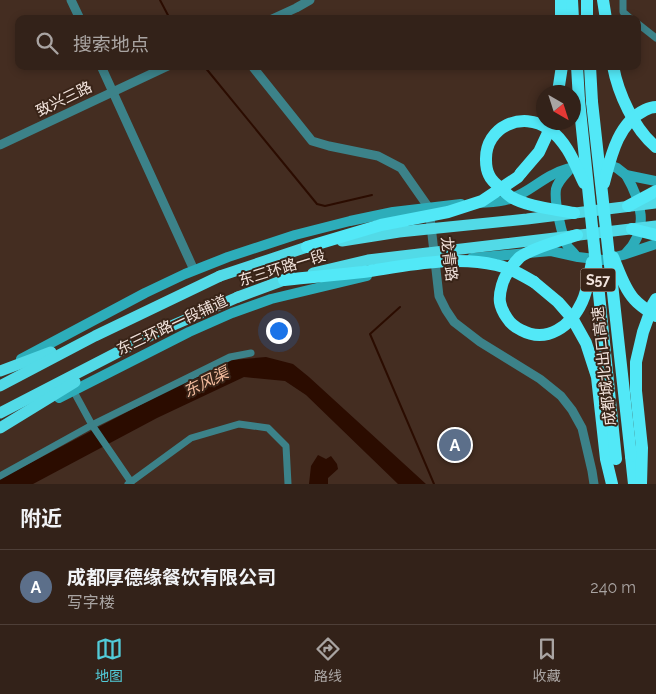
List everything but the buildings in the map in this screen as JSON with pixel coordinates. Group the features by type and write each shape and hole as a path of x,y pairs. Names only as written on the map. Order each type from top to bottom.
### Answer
{"highway":[{"path":"561,0 561,15"},
{"path":"572,0 573,15"},
{"path":"587,0 587,15"},
{"path":"603,0 605,15"},
{"path":"559,85 561,70"},
{"name":"成都城北出口高速","path":"578,70 586,101 602,190 634,484"},
{"name":"成都城北出口高速","path":"590,70 586,101 589,195 619,484"},
{"path":"614,70 625,103 638,127 656,147"},
{"path":"602,190 619,137 628,123 640,112 656,106"},
{"path":"574,213 531,205 510,197 489,176 486,165 486,152 491,139 498,130 508,124 522,121 534,122 548,128 566,147 589,195"},
{"path":"307,247 381,225 448,212 482,201 518,177 539,152 549,130"},
{"path":"628,206 656,191"},
{"name":"东三环路一段","path":"0,386 95,336 220,276 307,247 398,232 656,203"},
{"name":"东三环路一段","path":"0,413 155,333 238,297 284,280 368,260 656,226"},
{"path":"632,229 656,235"},
{"path":"577,235 522,256 511,267 504,279 500,294 500,307 508,320 516,328 528,334 540,336 554,332 566,325 583,302 594,247"},
{"path":"608,245 623,281 634,299 656,316"},
{"path":"284,280 463,261 495,265 516,272 534,282 558,302 572,318 586,343 597,377 606,458 612,484"},
{"path":"642,484 642,448 636,391 636,362 643,332 656,299"},
{"path":"0,428 155,333"},
{"path":"0,371 95,336"}],"main road":[{"path":"0,371 144,293 228,257 295,235 350,220 393,212 510,199 527,191 553,174 572,168 606,163 617,168 626,176 636,194 641,221 637,239 623,255"},
{"path":"572,168 561,179 556,188 556,202 560,224 568,246 578,258"},
{"path":"626,176 656,180"},
{"path":"623,255 656,244"},
{"name":"东三环路一段辅道","path":"0,428 189,332 232,313 272,300 435,261 551,251 578,258 603,260 623,255"}],"street":[{"path":"71,0 78,15"},
{"path":"281,15 310,0"},
{"path":"623,0 623,12 626,15"},
{"path":"641,26 656,38"},
{"path":"103,70 194,270"},
{"name":"致兴三路","path":"0,145 159,70"},
{"name":"龙青路","path":"255,70 312,141 378,156 402,168 429,208 440,296 446,310 454,322 480,342 540,379 561,396 572,410 582,428 594,484"},
{"path":"0,476 92,425 230,357 251,353"},
{"path":"73,390 92,425 129,483 191,438 239,424 268,428 286,446 288,484"}],"water":[{"name":"东风渠","path":"266,357 293,364 426,484 398,484 306,395 285,381 244,377 157,418 33,484 0,484 0,479 165,392 232,360"},
{"path":"318,455 326,459 331,456 337,464 338,469 328,478 328,484 309,484 311,466"}],"waterway":[{"path":"160,0 168,15"},
{"path":"207,70 317,204 325,206 372,195"},
{"path":"400,307 370,334 434,484"}],"place":[{"name":"成都厚德缘餐饮有限公司","path":"455,445"}]}
